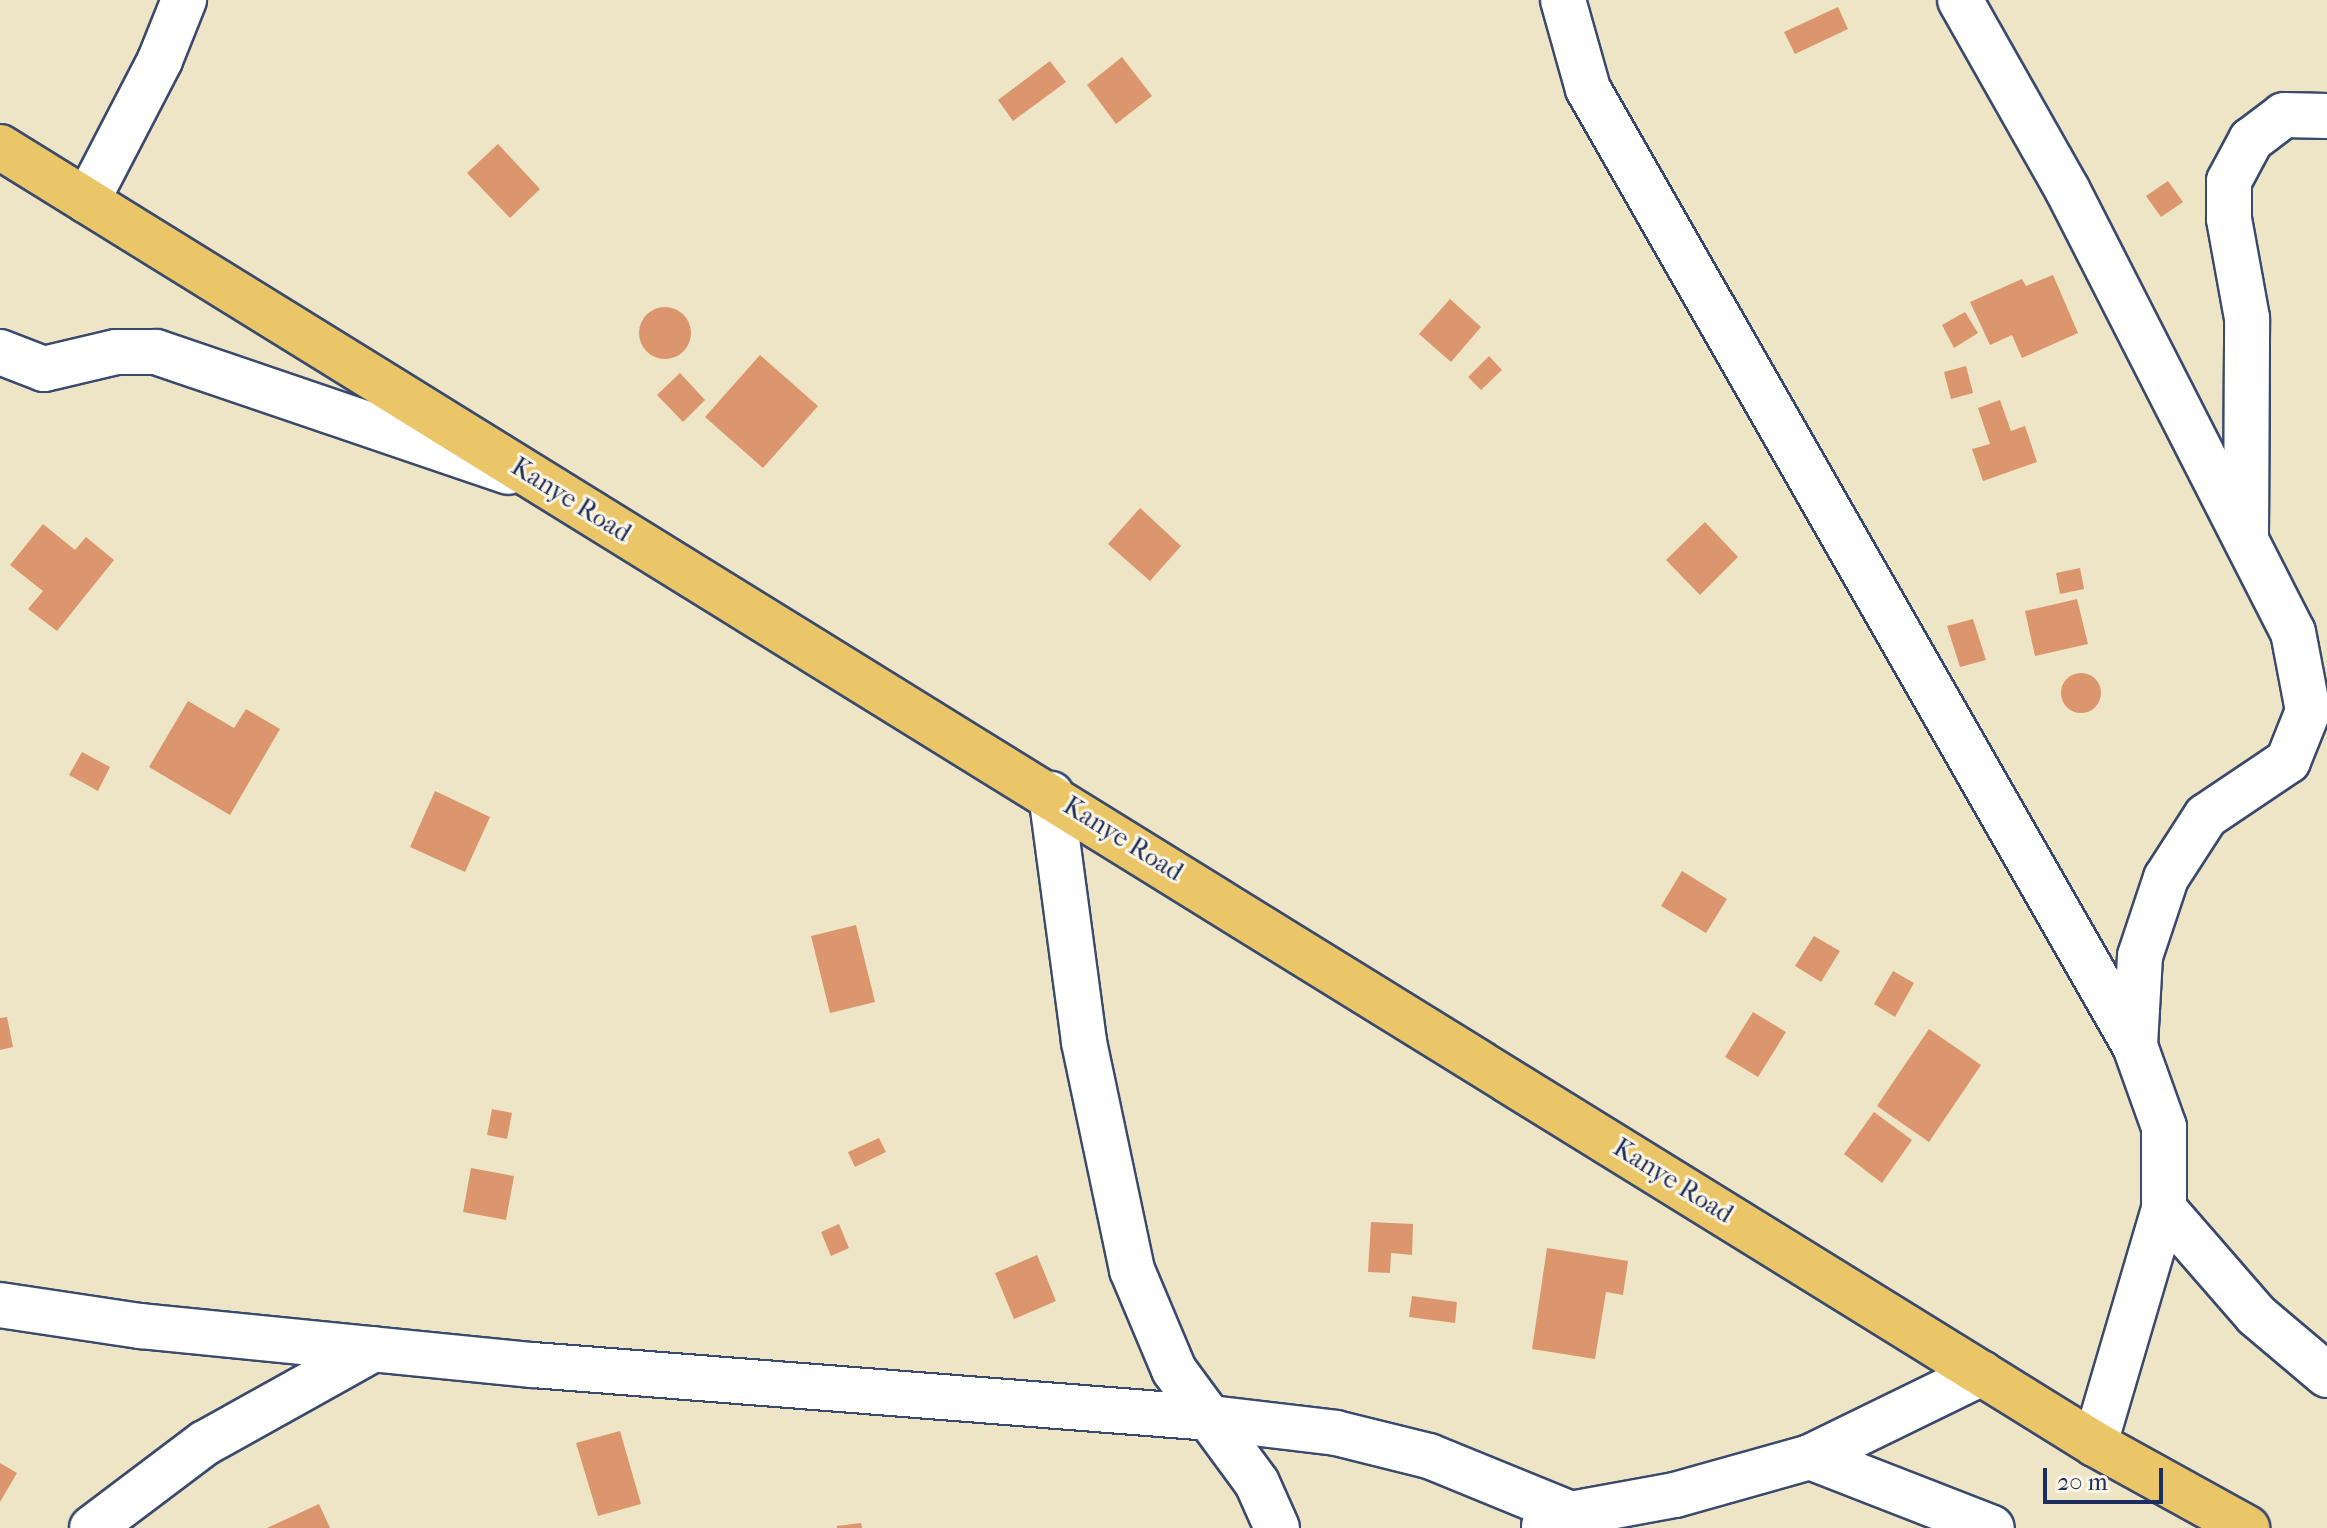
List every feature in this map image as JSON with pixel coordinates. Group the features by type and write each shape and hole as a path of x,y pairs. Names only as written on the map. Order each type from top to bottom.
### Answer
{"main road":[{"name":"Kanye Road","path":"0,147 1051,794 2095,1444 2247,1528"}],"street":[{"path":"87,201 160,60 184,0"},
{"path":"1563,0 1588,89 2135,1046 2164,1127 2164,1209 2095,1444"},
{"path":"1960,0 2067,189 2293,632 2308,711 2288,761 2206,816 2166,878 2140,956 2135,1046"},
{"path":"2246,544 2247,318 2229,219 2229,181 2251,140 2284,115 2327,116"},
{"path":"0,352 44,369 116,352 156,352 548,486"},
{"path":"1051,794 1084,1042 1132,1270 1174,1370 1257,1483 1277,1528"},
{"path":"2164,1209 2256,1315 2327,1375"},
{"path":"0,1305 374,1349 1211,1418 1336,1433 1429,1456 1555,1521 1675,1495 1810,1457 1982,1373"},
{"path":"92,1528 205,1443 374,1349"},
{"path":"1810,1457 1992,1528"}],"building":[{"path":"1838,7 1848,29 1795,54 1784,32"},
{"path":"1122,57 1152,96 1116,124 1087,85"},
{"path":"1050,61 1066,82 1013,121 998,100"},
{"path":"498,144 540,189 510,218 467,173"},
{"path":"2168,181 2183,202 2161,217 2146,196"},
{"path":"2053,275 2078,333 2022,358 2012,335 1990,345 1970,302 2022,279 2026,286"},
{"path":"1450,299 1481,327 1451,362 1419,334"},
{"path":"665,307 683,315 691,333 683,351 665,359 647,351 639,333 647,315"},
{"path":"1965,312 1978,333 1954,348 1942,325"},
{"path":"760,355 818,406 763,468 705,417"},
{"path":"1489,356 1502,370 1481,390 1468,377"},
{"path":"1966,366 1973,393 1951,399 1944,372"},
{"path":"680,373 705,400 683,422 657,395"},
{"path":"2000,400 2011,431 2025,426 2037,462 1983,481 1972,449 1990,444 1978,408"},
{"path":"1140,508 1181,546 1150,581 1108,544"},
{"path":"1705,522 1738,557 1700,595 1666,560"},
{"path":"43,524 75,550 86,537 114,560 57,631 28,609 43,591 10,565"},
{"path":"2080,568 2084,589 2060,594 2056,573"},
{"path":"2077,599 2088,644 2035,656 2025,611"},
{"path":"1973,619 1986,660 1960,667 1947,626"},
{"path":"2081,673 2095,679 2101,693 2095,707 2081,713 2067,707 2061,693 2067,679"},
{"path":"188,701 234,728 246,709 280,729 230,815 149,767"},
{"path":"82,752 110,767 98,791 69,775"},
{"path":"435,791 490,817 465,872 410,847"},
{"path":"1682,871 1727,899 1706,933 1661,906"},
{"path":"856,925 875,1002 830,1013 811,936"},
{"path":"1814,936 1840,951 1821,982 1795,966"},
{"path":"1893,971 1914,983 1895,1017 1874,1004"},
{"path":"1753,1012 1786,1032 1758,1077 1725,1057"},
{"path":"7,1017 13,1047 0,1050 0,1018"},
{"path":"1929,1029 1981,1065 1929,1142 1877,1106"},
{"path":"492,1109 512,1113 507,1139 487,1135"},
{"path":"1874,1112 1912,1140 1882,1183 1844,1154"},
{"path":"879,1138 886,1152 855,1167 848,1152"},
{"path":"471,1168 514,1176 506,1220 463,1212"},
{"path":"1371,1222 1413,1224 1412,1255 1391,1253 1390,1273 1368,1272"},
{"path":"839,1224 849,1248 831,1256 821,1232"},
{"path":"1547,1248 1628,1261 1623,1295 1606,1292 1595,1359 1532,1349"},
{"path":"1037,1255 1056,1301 1014,1319 995,1273"},
{"path":"1412,1296 1457,1302 1455,1323 1409,1317"},
{"path":"620,1431 641,1504 598,1516 576,1443"},
{"path":"0,1463 17,1473 0,1502"},
{"path":"319,1504 330,1528 267,1528"},
{"path":"861,1523 862,1528 837,1528 837,1526"}]}
